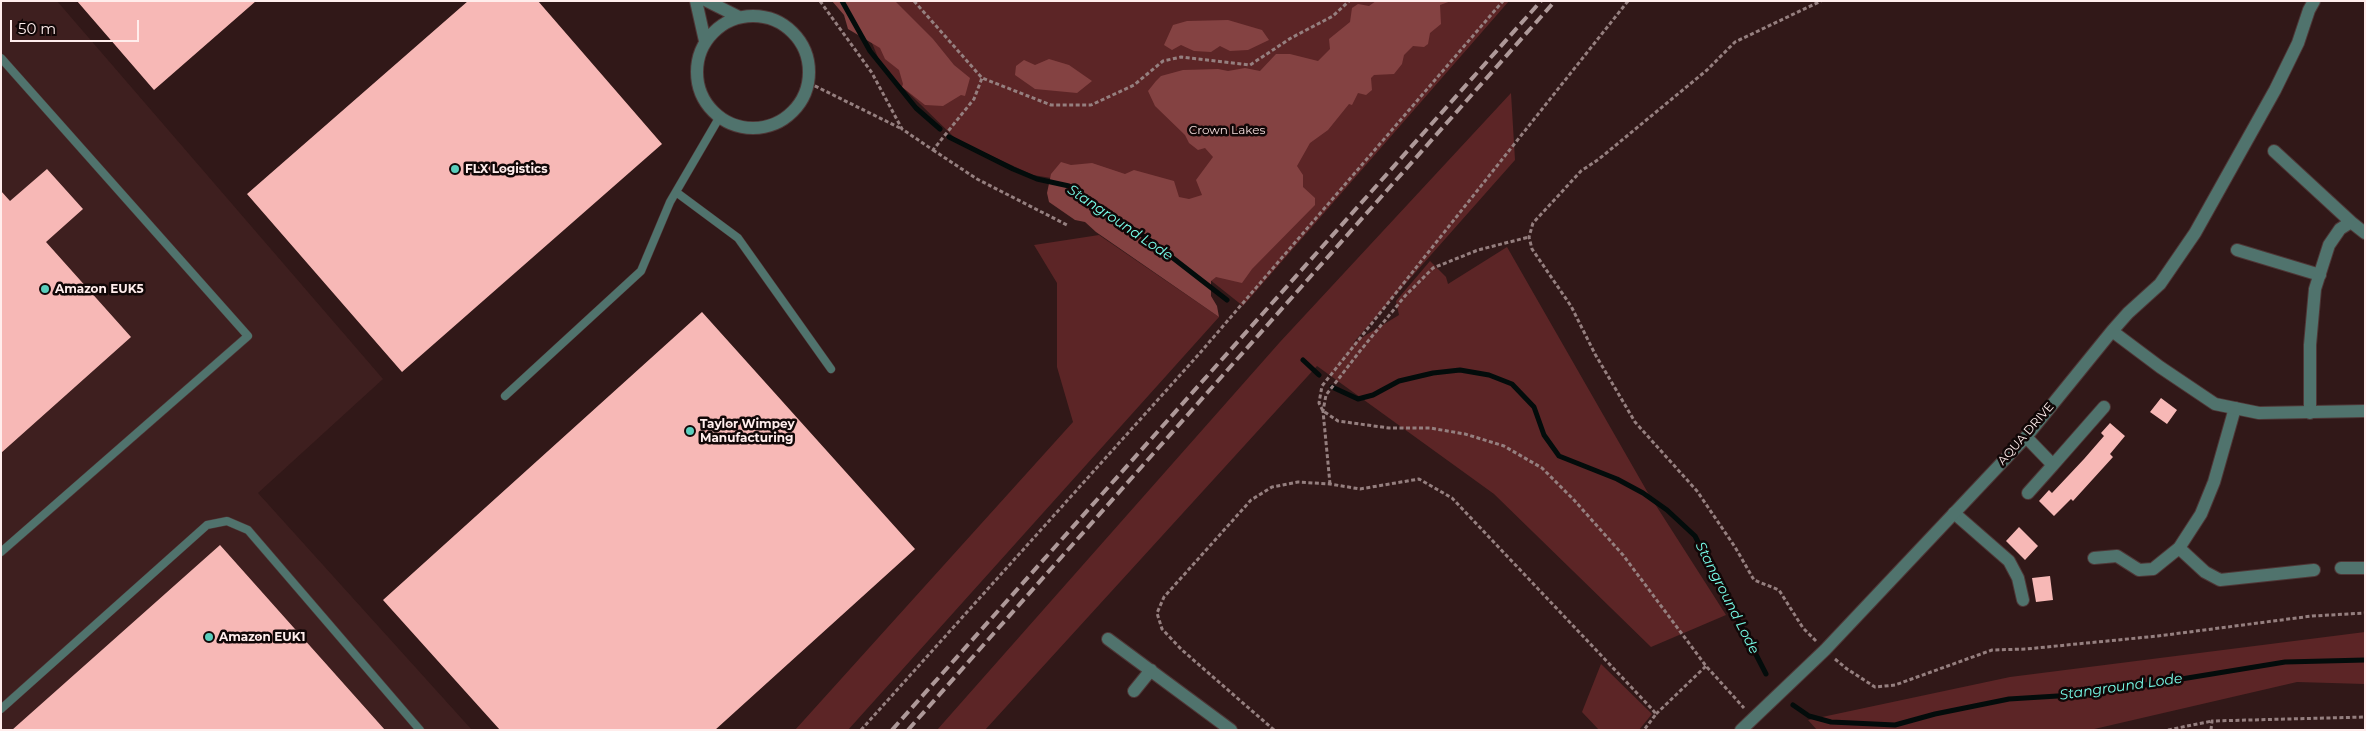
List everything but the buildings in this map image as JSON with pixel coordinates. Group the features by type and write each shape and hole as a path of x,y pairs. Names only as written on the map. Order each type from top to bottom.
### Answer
{"street":[{"path":"696,1 705,41"},
{"path":"707,1 739,17"},
{"name":"AQUA DRIVE","path":"1741,730 1826,650 2026,437 2112,331 2128,313 2160,284 2195,233 2276,90 2298,43 2308,10 2314,1"},
{"path":"739,17 768,17 793,31 808,55 809,83 797,109 774,126 746,129 720,118 701,96 696,68 705,41 720,26 739,17"},
{"path":"2274,151 2365,233"},
{"path":"2310,413 2310,345 2315,289 2329,245 2340,229 2351,222"},
{"path":"2237,250 2320,275"},
{"path":"2112,331 2160,367 2215,404 2259,413 2365,411"},
{"path":"2028,493 2104,407"},
{"path":"2094,558 2117,556 2139,570 2154,570 2179,548 2201,514 2225,449 2235,408"},
{"path":"2026,437 2053,464"},
{"path":"1954,513 2009,561 2018,578 2022,600"},
{"path":"2179,548 2205,572 2220,580 2314,570"},
{"path":"2341,568 2365,568"},
{"path":"1108,639 1231,730"},
{"path":"1134,691 1151,670"}],"lane":[{"path":"1,58 248,336 1,552"},
{"path":"505,396 641,271 676,192 720,118"},
{"path":"676,192 738,238 831,368"},
{"path":"1,709 207,525 227,521 248,530 420,730"}],"path":[{"path":"820,1 872,73 902,129"},
{"path":"914,1 982,78 1051,105 1091,105 1134,85 1162,62 1181,57 1250,65 1291,38 1333,16 1349,1"},
{"path":"861,730 1199,354 1503,1"},
{"path":"1628,1 1322,386 1319,403 1324,411 1338,421 1389,428 1430,428 1465,434 1504,446 1542,468 1574,500 1623,555 1706,666 1753,718"},
{"path":"1821,1 1735,42 1707,70 1599,159 1581,171 1534,223 1529,237 1532,250 1571,306 1595,354 1635,422 1697,491 1735,547 1754,580 1779,590 1803,628 1847,669 1875,687 1895,684 1992,650 2026,649 2158,636 2312,616 2365,613"},
{"path":"932,150 974,99 982,78"},
{"path":"809,83 902,129 977,179 1069,226"},
{"path":"1330,484 1324,411 1326,396 1338,379 1406,296 1433,268 1478,250 1529,237"},
{"path":"1274,730 1182,650 1162,629 1157,613 1164,597 1251,500 1272,487 1298,482 1330,484 1360,489 1419,480 1452,498 1656,714"},
{"path":"1644,730 1656,714 1706,666"},
{"path":"2168,730 2212,721 2365,717"},
{"path":"2210,730 2212,721"}],"shaded area":[{"path":"1,1 57,1 383,379 258,493 472,730 1,730"}],"green space":[{"path":"832,1 895,1 933,39 954,65 970,78 965,96 961,95 943,106 925,105 902,87 903,84 899,70 885,59 880,48 848,29 844,15"},
{"name":"Crown Lakes","path":"853,1 1509,1 1243,306 1156,237 1069,181 1033,175 957,140 882,67"},
{"path":"1376,1 1451,1 1440,5 1441,24 1430,33 1428,44 1424,47 1413,46 1404,55 1402,64 1394,74 1374,75 1371,78 1372,90 1366,95 1358,93 1352,105 1349,104 1328,130 1310,143 1297,166 1303,175 1303,187 1315,198 1315,205 1252,269 1242,283 1216,277 1211,281 1211,296 1217,306 1219,317 1096,232 1085,222 1075,220 1049,202 1047,193 1051,174 1061,162 1071,165 1092,163 1125,174 1134,170 1174,181 1179,197 1189,199 1202,195 1196,180 1213,157 1205,148 1198,150 1189,143 1185,135 1155,106 1148,91 1156,81 1161,76 1183,70 1218,69 1228,71 1245,68 1260,71 1276,54 1290,54 1318,61 1330,49 1329,39 1350,22 1352,8 1358,4 1369,6"},
{"path":"1228,20 1262,30 1269,40 1248,50 1230,51 1220,46 1211,52 1194,51 1181,45 1172,50 1164,45 1173,25 1187,21"},
{"path":"1049,59 1069,65 1092,81 1077,93 1035,89 1015,75 1016,66 1024,60 1035,65"},
{"path":"1511,93 1515,160 1353,343 1399,315 1396,301 1430,261 1446,277 1448,284 1507,247 1648,493 1726,615 1651,647 1494,494 1317,366 985,730 937,730 1280,342"},
{"path":"1099,235 1219,317 848,730 795,730 1073,422 1057,367 1057,283 1034,245"},
{"path":"2365,632 2365,684 2297,682 2090,730 1817,730 1808,720 2010,677"},
{"path":"1601,664 1652,714 1639,730 1599,730 1582,712"}],"waterway":[{"name":"Stanground Lode","path":"842,1 870,51 916,108 940,129"},
{"name":"Stanground Lode","path":"949,137 1037,179 1069,186 1151,241 1227,300"},
{"path":"1303,360 1319,375"},
{"name":"Stanground Lode","path":"1332,387 1358,399 1373,395 1399,381 1433,373 1460,370 1489,375 1512,384 1534,407 1544,435 1559,456 1617,479 1643,493 1667,510 1695,536 1766,674"},
{"name":"Stanground Lode","path":"1793,705 1809,716 1831,722 1895,725 1935,714 2009,699 2090,694 2285,662 2365,660"}],"railway":[{"path":"892,730 1541,1"},
{"path":"908,730 1555,1"}],"place":[{"name":"FLX Logistics","path":"455,169"},
{"name":"Amazon EUK5","path":"45,289"},
{"name":"Taylor Wimpey Manufacturing","path":"690,431"},
{"name":"Amazon EUK1","path":"209,637"}]}
